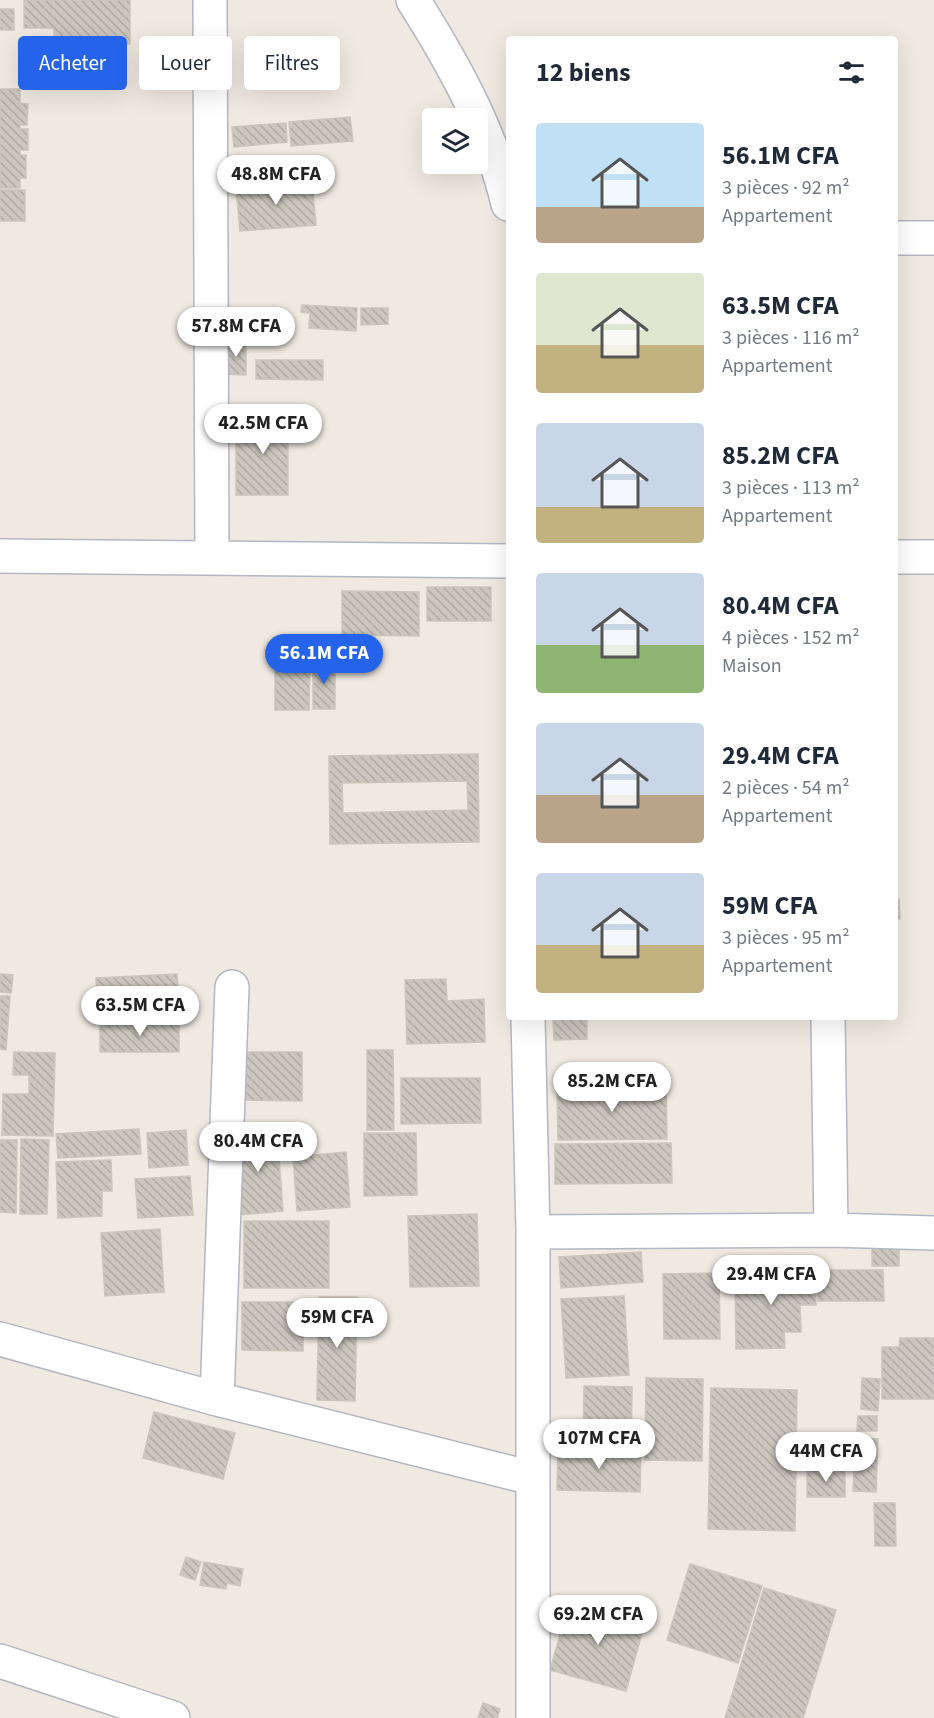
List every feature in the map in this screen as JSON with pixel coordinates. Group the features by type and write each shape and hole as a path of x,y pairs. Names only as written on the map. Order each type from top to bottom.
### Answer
{"street":[{"path":"210,0 212,558"},
{"path":"414,0 443,46 472,104 502,178 506,195"},
{"path":"898,238 934,238"},
{"path":"0,556 506,561"},
{"path":"898,557 934,557"},
{"path":"217,1399 232,987"},
{"path":"528,1020 532,1232 533,1718"},
{"path":"828,1020 831,1230"},
{"path":"532,1232 831,1230 934,1233"},
{"path":"0,1339 217,1399 532,1478"},
{"path":"0,1661 173,1718"}],"building":[{"path":"24,0 130,0 130,44 127,44 127,36 54,36 54,28 24,28"},
{"path":"0,9 14,9 14,30 0,30"},
{"path":"0,89 18,89 20,90 20,103 28,104 27,125 20,125 20,129 28,129 28,150 20,150 20,155 26,155 26,178 20,178 20,188 0,188"},
{"path":"350,117 353,141 291,146 289,122"},
{"path":"286,123 287,142 234,147 232,127"},
{"path":"312,182 316,225 240,231 236,188"},
{"path":"0,190 25,190 25,221 0,221"},
{"path":"302,305 357,308 356,331 309,328 310,313 301,312"},
{"path":"361,308 388,308 388,324 361,325"},
{"path":"225,341 246,341 246,375 225,374"},
{"path":"256,360 323,360 323,380 256,379"},
{"path":"255,410 288,411 288,495 236,495 236,423 255,423"},
{"path":"427,587 491,587 491,621 427,621"},
{"path":"342,591 419,592 419,636 342,635"},
{"path":"287,642 312,642 312,656 288,656"},
{"path":"275,661 310,661 309,710 275,710"},
{"path":"313,661 335,661 335,709 313,709"},
{"path":"478,754 479,842 330,844 329,756","holes":["467,781 468,810 343,813 342,783"]},
{"path":"898,899 899,899 900,919 898,919"},
{"path":"0,974 13,975 11,993 0,992"},
{"path":"177,974 179,1014 98,1018 96,978"},
{"path":"446,979 447,1001 484,999 485,1042 407,1044 405,980"},
{"path":"0,996 10,996 6,1050 0,1049"},
{"path":"553,1020 587,1020 587,1039 554,1040"},
{"path":"100,1021 179,1021 179,1052 100,1052"},
{"path":"367,1050 393,1050 394,1130 367,1130"},
{"path":"14,1052 55,1053 53,1136 2,1135 3,1094 29,1094 29,1075 13,1075"},
{"path":"246,1052 302,1052 302,1101 246,1100"},
{"path":"401,1078 480,1078 481,1123 401,1124"},
{"path":"666,1086 667,1139 558,1140 557,1087"},
{"path":"139,1129 141,1154 58,1158 56,1134"},
{"path":"186,1130 188,1165 149,1168 147,1133"},
{"path":"277,1131 283,1211 239,1215 232,1135"},
{"path":"364,1133 416,1133 417,1195 364,1196"},
{"path":"21,1139 49,1140 47,1214 20,1214"},
{"path":"0,1140 17,1140 16,1213 0,1212"},
{"path":"671,1143 672,1183 555,1184 555,1144"},
{"path":"346,1152 350,1207 297,1211 293,1157"},
{"path":"111,1160 112,1191 102,1191 102,1216 58,1218 56,1162"},
{"path":"190,1176 193,1215 138,1218 135,1179"},
{"path":"477,1214 479,1286 410,1287 408,1216"},
{"path":"244,1221 329,1221 329,1288 244,1288"},
{"path":"160,1229 164,1292 105,1296 101,1233"},
{"path":"872,1245 899,1245 899,1266 872,1266"},
{"path":"641,1252 643,1282 561,1288 559,1257"},
{"path":"818,1270 883,1270 884,1301 818,1301"},
{"path":"815,1271 816,1305 800,1305 801,1332 784,1332 785,1348 736,1349 735,1272"},
{"path":"719,1273 720,1339 664,1339 663,1274"},
{"path":"624,1296 629,1375 566,1378 561,1299"},
{"path":"319,1297 357,1297 355,1401 317,1400"},
{"path":"242,1302 303,1302 303,1351 242,1350"},
{"path":"900,1338 934,1338 934,1399 882,1399 882,1347 899,1347"},
{"path":"646,1378 703,1379 702,1461 645,1460"},
{"path":"862,1378 880,1379 878,1411 861,1409"},
{"path":"584,1386 632,1387 631,1449 583,1448"},
{"path":"711,1388 797,1390 795,1531 708,1529"},
{"path":"154,1412 235,1433 223,1479 143,1458"},
{"path":"858,1416 877,1416 877,1431 857,1431"},
{"path":"816,1434 845,1434 845,1467 803,1467 803,1450 826,1450 826,1444 816,1444"},
{"path":"856,1438 878,1439 876,1492 853,1491"},
{"path":"558,1449 641,1451 640,1492 557,1490"},
{"path":"807,1469 845,1469 845,1497 807,1497"},
{"path":"874,1503 895,1503 896,1546 875,1546"},
{"path":"186,1557 201,1562 195,1580 180,1575"},
{"path":"204,1562 243,1569 240,1586 227,1583 226,1589 200,1585"},
{"path":"690,1564 762,1586 738,1663 667,1640"},
{"path":"764,1588 836,1610 803,1718 725,1718"},
{"path":"570,1601 645,1622 626,1691 550,1670"},
{"path":"483,1703 500,1709 497,1718 478,1718"}]}
